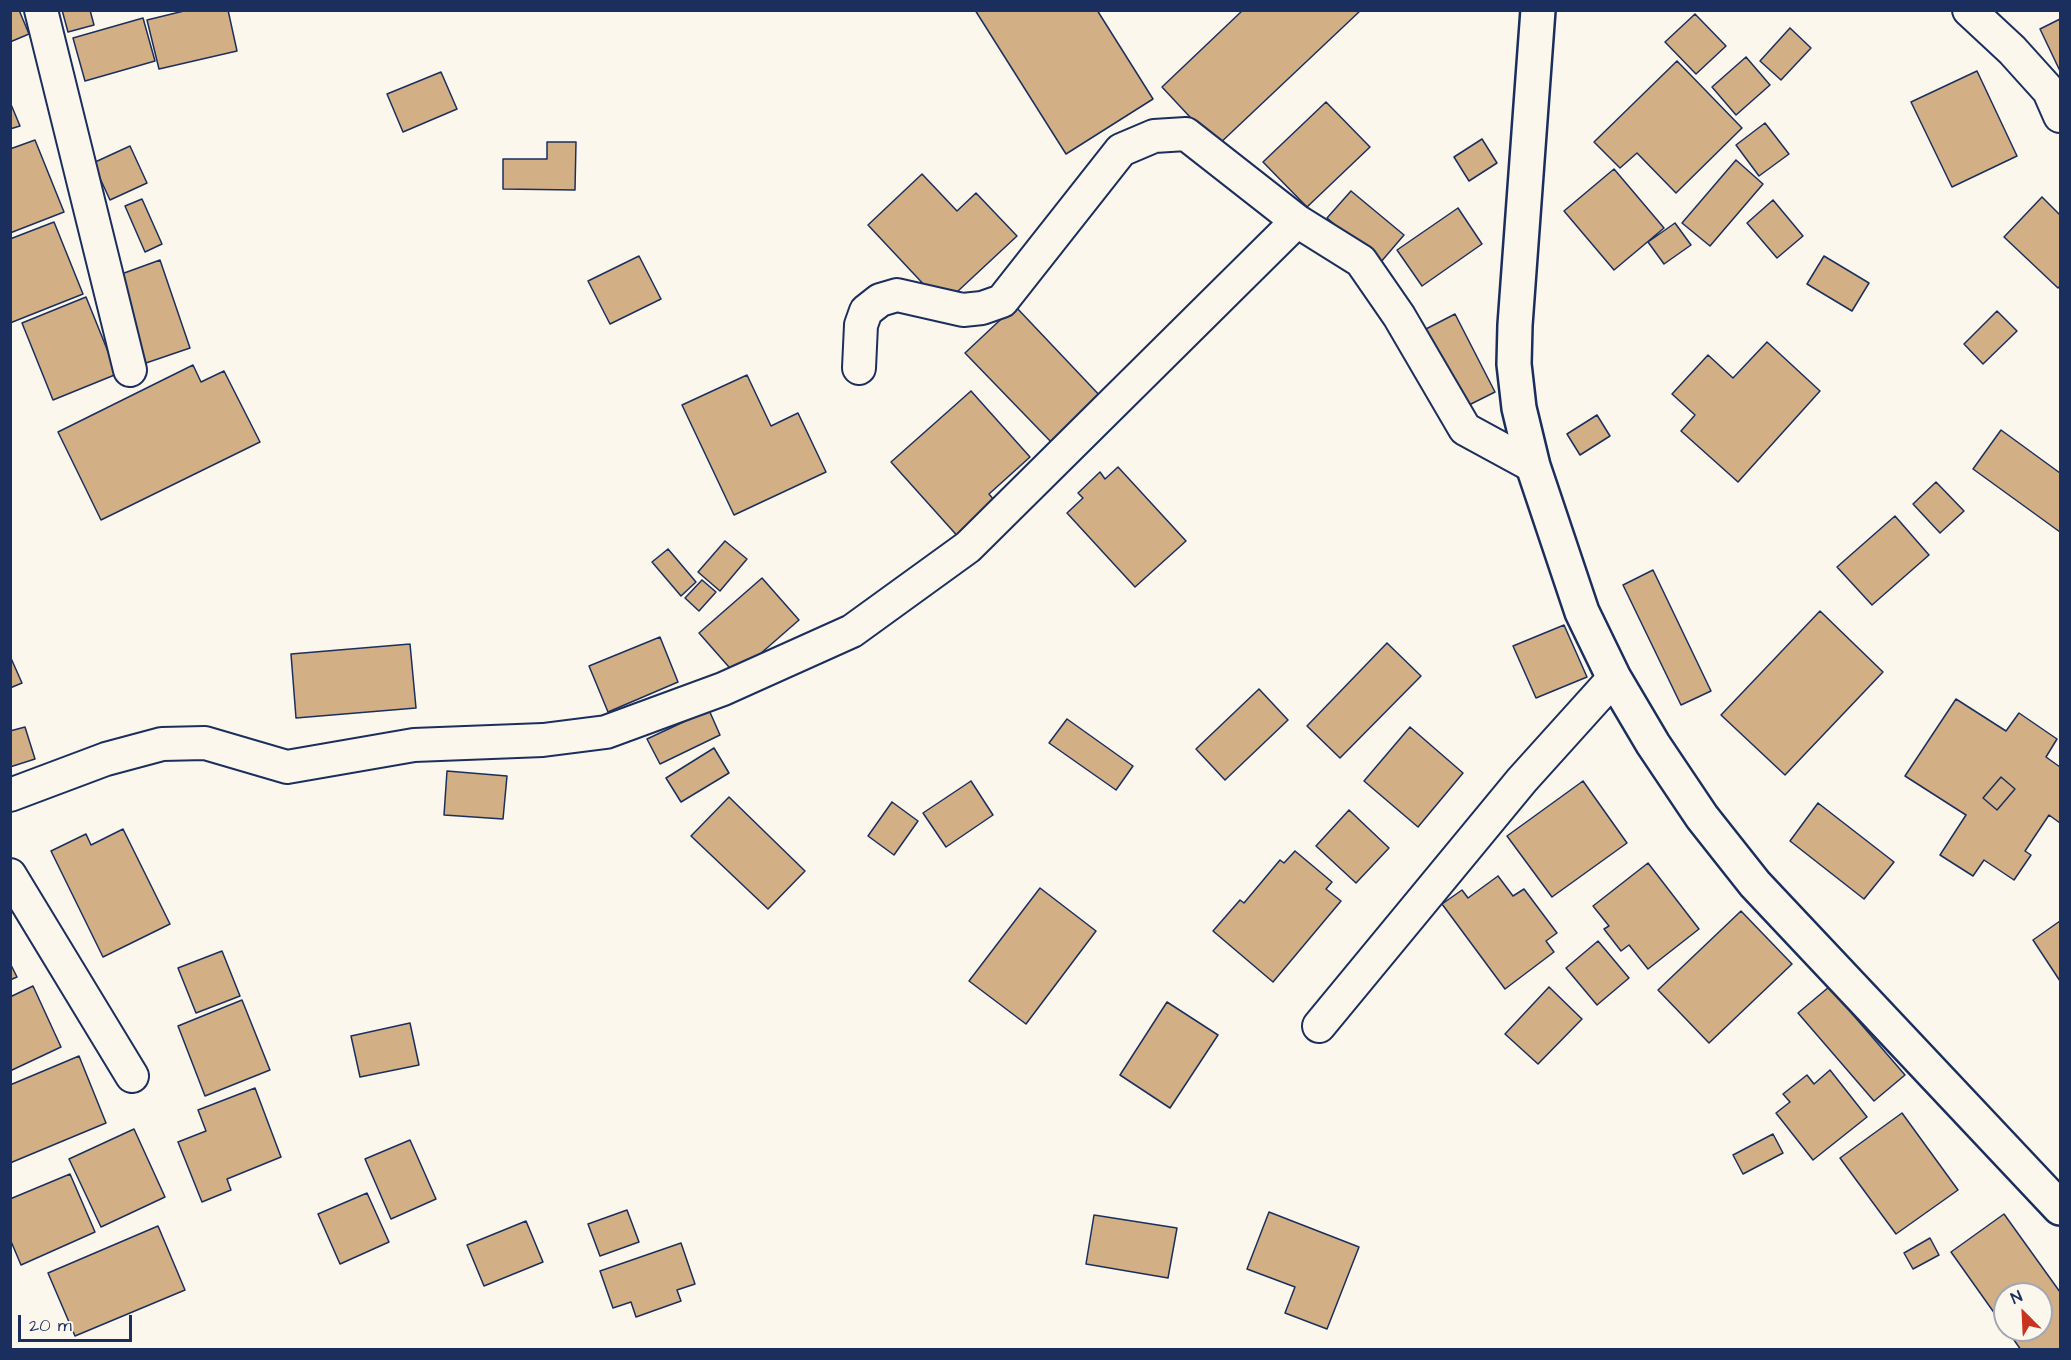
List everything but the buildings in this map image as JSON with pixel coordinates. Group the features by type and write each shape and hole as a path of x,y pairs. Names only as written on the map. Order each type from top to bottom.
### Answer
{"street":[{"path":"41,10 130,370"},
{"path":"1538,10 1514,364 1519,408 1533,466 1582,612 1614,678 1653,744 1702,817 1755,884 2061,1208"},
{"path":"1969,10 2012,50 2049,91 2061,117"},
{"path":"859,368 861,325 866,311 880,300 897,295 963,310 982,308 1002,301 1121,150 1154,136 1186,134 1297,221 1361,261 1399,316 1465,429 1533,466"},
{"path":"10,795 106,759 162,744 205,743 287,767 414,745 543,740 606,732 723,689 852,631 968,547 1297,221"},
{"path":"1319,1026 1522,780 1614,678"},
{"path":"10,875 132,1076"}]}
